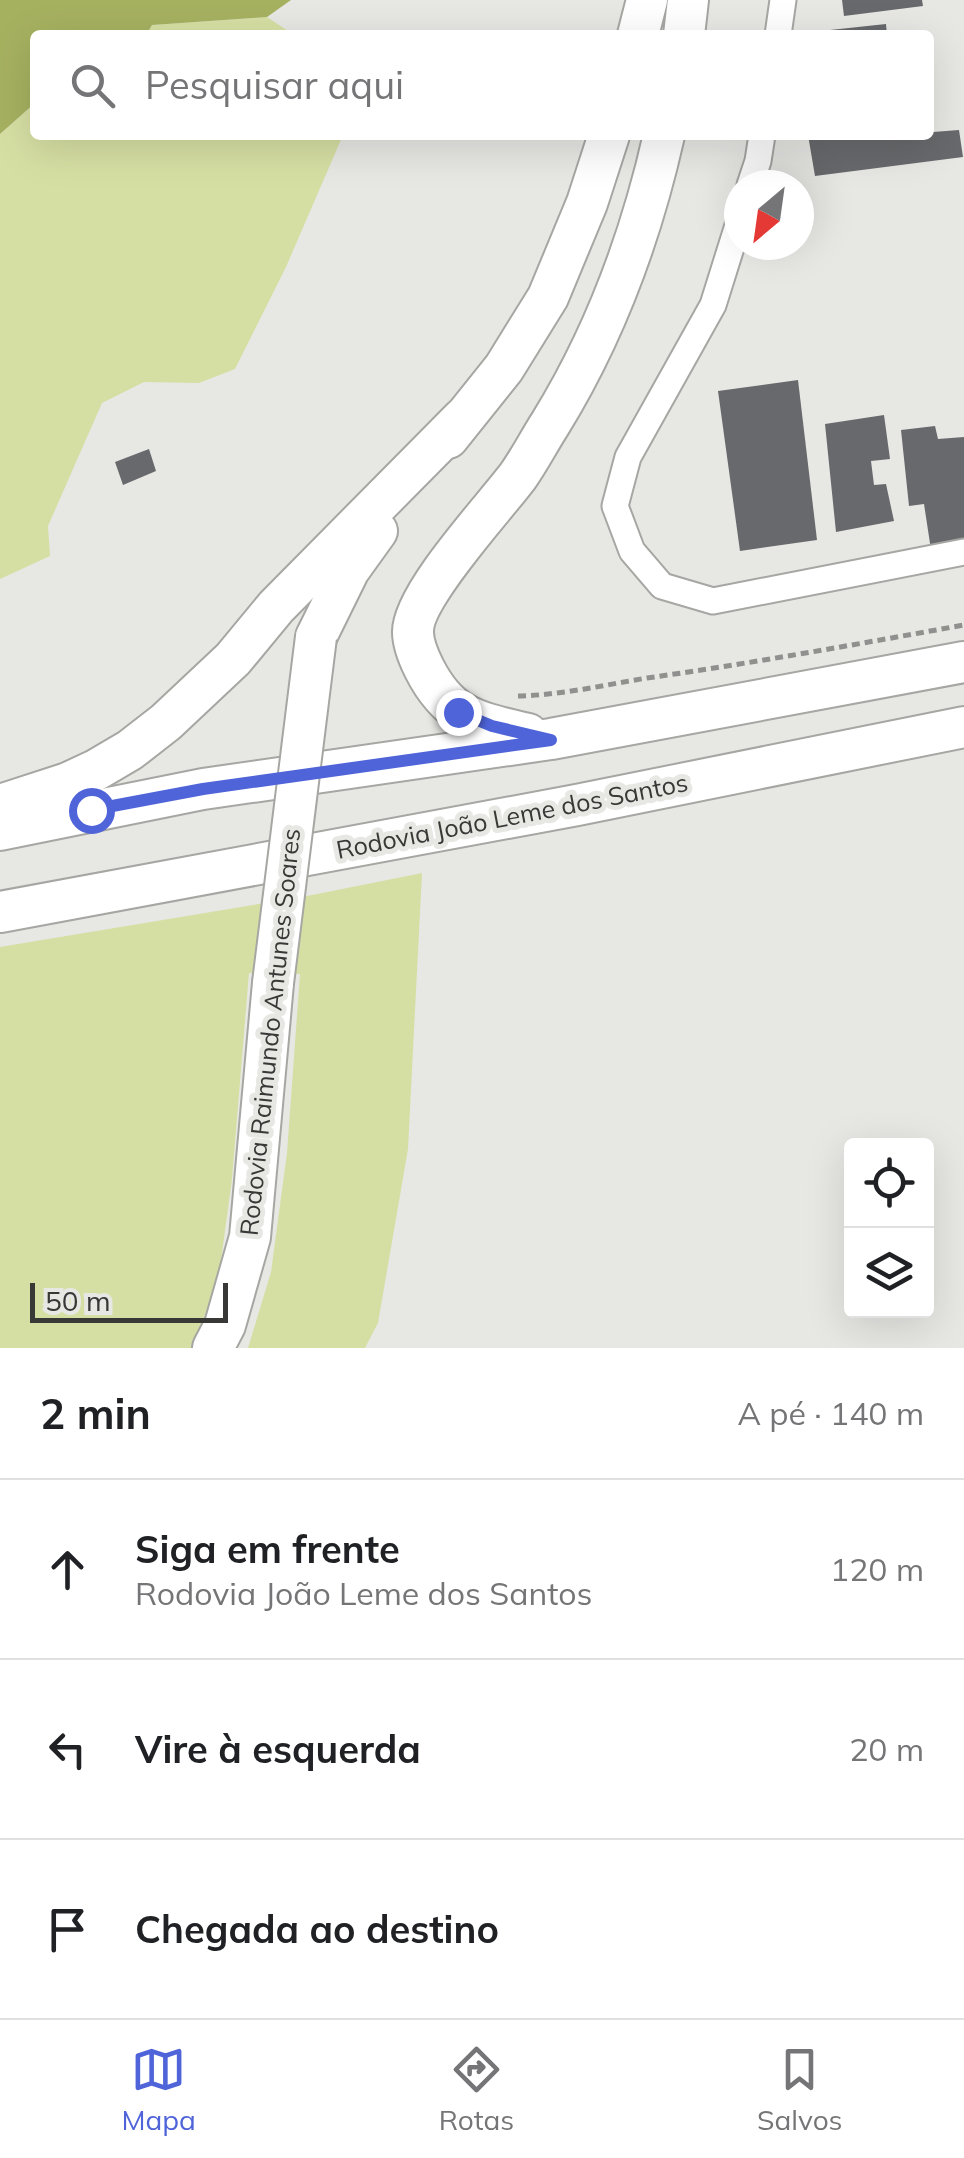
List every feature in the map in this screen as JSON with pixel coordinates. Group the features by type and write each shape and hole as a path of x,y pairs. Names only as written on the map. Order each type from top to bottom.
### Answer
{"main road":[{"path":"639,30 647,0"},
{"path":"685,30 688,0"},
{"name":"Rodovia Raimundo Antunes Soares","path":"213,1348 225,1325 250,1237 273,983 316,637 349,570 504,368 548,296 608,140"},
{"path":"551,740 492,726 458,712 435,690 420,661 413,631 419,607 520,473 578,378 616,298 663,140"},
{"path":"0,804 28,798 96,770 166,722 234,659 276,607 462,419"},
{"path":"0,830 203,789 551,740 964,662"},
{"name":"Rodovia João Leme dos Santos","path":"0,916 157,882 964,728"}],"street":[{"path":"779,30 784,0"},
{"path":"755,170 761,140"},
{"path":"727,260 713,305 628,456 615,506 632,551 662,586 713,601 964,552"}],"green space":[{"path":"0,0 291,0 267,17 152,25 149,30 30,30 30,107 0,134"},
{"path":"267,17 286,30 149,30 152,25"},
{"path":"30,107 30,140 341,140 286,267 235,369 199,383 144,382 102,403 48,526 50,556 0,579 0,134"},
{"path":"422,873 408,1149 378,1323 365,1348 248,1348 271,1272 287,1153 300,974 249,973 232,1179 218,1283 191,1348 0,1348 0,947"}],"building":[{"path":"842,0 922,0 923,6 844,16"},
{"path":"886,24 887,30 830,30"},
{"path":"959,130 963,157 815,176 809,140 934,140 934,132"},
{"path":"798,380 817,540 740,551 718,391"},
{"path":"884,415 890,459 871,461 874,485 886,484 894,521 836,532 825,424"},
{"path":"935,426 938,439 964,437 964,544 931,550 924,504 909,506 901,430"},
{"path":"149,449 156,471 123,485 115,462"}],"route":[{"path":"91,810 203,789 551,740 492,726 458,712"}]}
